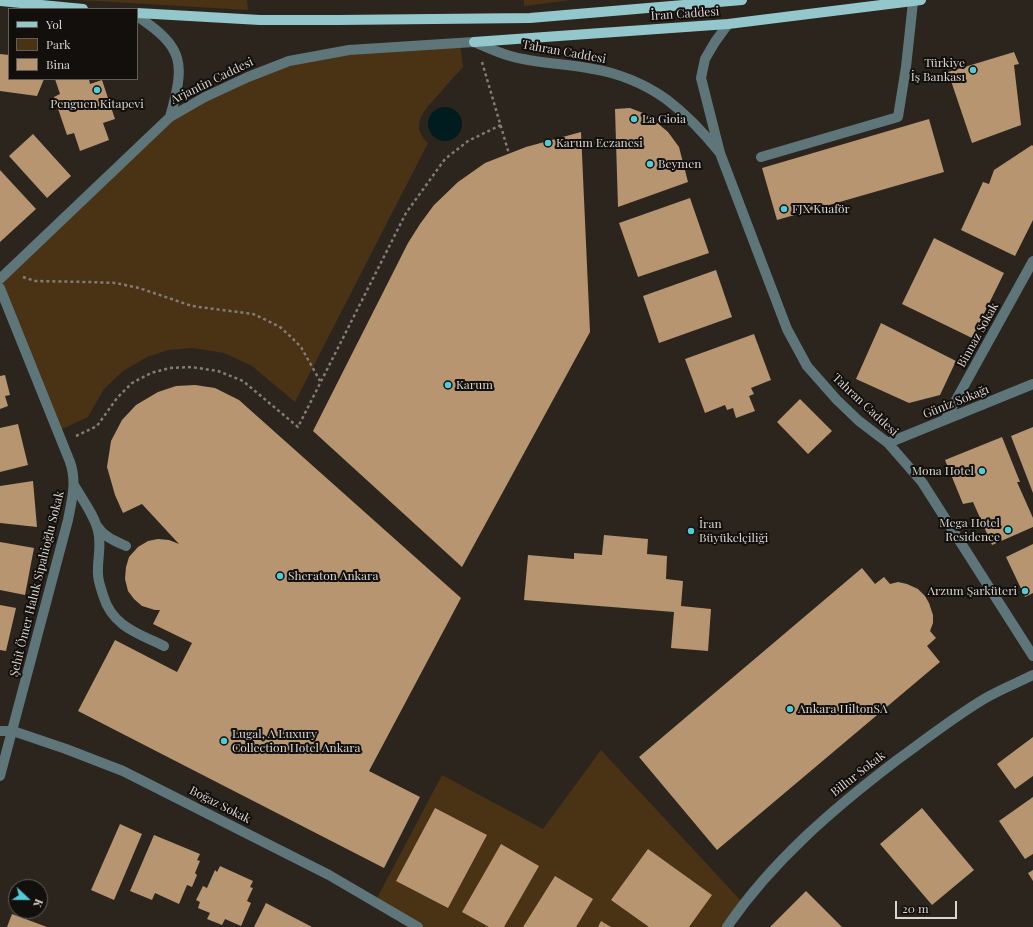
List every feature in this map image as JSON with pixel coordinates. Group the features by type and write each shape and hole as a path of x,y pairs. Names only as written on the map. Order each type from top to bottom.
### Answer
{"main road":[{"name":"İran Caddesi","path":"138,13 260,20 530,18 742,0"},
{"path":"0,1 73,8"},
{"name":"İran Caddesi","path":"475,42 728,24 917,1"}],"street":[{"path":"761,157 898,117 917,1"},
{"path":"138,17 165,37 173,46 177,55 179,69 178,82 170,117"},
{"name":"Tahran Caddesi","path":"728,24 705,59 701,78 720,153 787,329 807,366 836,400 859,421 888,443 922,482 1033,656"},
{"name":"Tahran Caddesi","path":"475,42 491,50 523,59 594,69 619,76 642,86 666,99 700,129 720,153"},
{"name":"Arjantin Caddesi","path":"0,279 170,117 205,97 241,80 289,61 349,50 475,42"},
{"name":"Binnaz Sokak","path":"945,420 1033,261"},
{"name":"Şehit Ömer Haluk Sipahioğlu Sokak","path":"0,288 63,443 73,470 74,485 68,520 0,776"},
{"name":"Güniz Sokağı","path":"888,443 1033,384"},
{"path":"74,485 96,524 104,534 126,546"},
{"path":"96,524 100,545 98,574 108,608 123,625 164,646"},
{"name":"Billur Sokak","path":"727,927 743,903 772,871 804,837 841,804 946,724 985,698 1033,675"},
{"name":"Boğaz Sokak","path":"0,731 12,731 66,749 123,771 329,875 418,927"}],"path":[{"path":"475,42 509,154"},
{"path":"63,443 97,426 117,398 132,383 151,373 170,368 191,366 218,371 243,381 298,427 393,235 418,194 445,159 468,141 501,125"},
{"path":"12,268 25,278 35,281 116,283 145,290 192,306 253,314 280,327 301,347 321,382"}],"green space":[{"path":"79,0 247,0 248,10"},
{"path":"524,0 571,0 524,6"},
{"path":"460,43 463,67 429,105 421,117 419,130 428,143 295,402 252,366 224,353 193,348 168,350 147,357 123,371 104,389 88,417 58,431 0,279 170,117 289,61"},
{"path":"601,750 743,903 727,927 418,927 375,902 442,775 543,829"}],"water":[{"path":"445,107 457,112 462,124 457,136 445,141 433,136 428,124 433,112"}],"building":[{"path":"1014,52 1019,64 1014,65 1021,125 972,143 948,72"},
{"path":"0,54 8,55 8,80 44,80 37,96 0,91"},
{"path":"55,80 89,80 90,84 102,80 115,119 103,123 109,140 80,151 74,133 67,135 54,97 60,94"},
{"name":"Beymen","path":"630,108 643,113 668,132 679,147 688,182 618,207 615,109"},
{"path":"929,119 944,172 777,220 762,168"},
{"name":"Karum","path":"581,132 590,332 462,567 313,431 408,243 434,205 458,182 485,163 526,147"},
{"path":"33,134 71,176 47,198 9,156"},
{"path":"1032,145 1033,220 1015,256 961,230 983,182 989,184 994,170"},
{"path":"0,170 36,209 0,242"},
{"path":"690,198 709,253 638,277 619,223"},
{"path":"934,238 1004,273 972,338 902,304"},
{"path":"716,270 732,317 659,343 643,296"},
{"path":"881,323 956,361 940,395 909,403 856,379"},
{"path":"754,334 771,380 751,388 754,394 749,396 755,411 736,418 733,408 727,410 725,405 705,413 685,359"},
{"path":"5,375 10,395 5,396 8,406 0,409 0,376"},
{"name":"Sheraton Ankara","path":"195,385 215,388 239,400 461,598 369,771 420,797 384,868 78,711 115,640 177,672 192,643 153,624 160,610 142,606 128,591 125,579 126,567 129,557 138,547 148,541 158,539 169,540 179,544 142,504 123,513 115,495 107,467 111,441 122,420 136,405 158,392 176,386"},
{"path":"800,399 832,431 808,454 777,422"},
{"path":"18,424 28,465 0,472 0,428"},
{"path":"1033,427 1033,493 1011,436"},
{"path":"1002,437 1020,482 1017,482 1033,518 1033,527 992,545 973,502 963,504 945,460"},
{"path":"33,481 37,527 0,523 0,486"},
{"path":"604,535 648,539 647,554 667,556 666,579 683,581 681,606 711,609 708,651 671,648 674,612 524,600 528,555 574,559 574,553 602,555"},
{"path":"0,542 34,548 25,595 0,590"},
{"path":"1033,544 1033,593 1025,597 1006,557"},
{"name":"Ankara HiltonSA","path":"862,568 875,584 884,577 890,584 898,582 907,584 918,589 925,596 933,615 933,623 930,631 936,638 927,646 940,662 717,850 639,757"},
{"path":"0,605 16,608 6,651 0,650"},
{"path":"1033,737 1033,776 1015,789 997,764"},
{"path":"1033,797 1033,854 1025,859 999,821"},
{"path":"435,808 487,835 448,908 396,881"},
{"path":"922,808 974,870 932,905 880,844"},
{"path":"120,824 142,834 114,900 91,890"},
{"path":"154,835 200,854 197,860 200,861 195,873 197,875 192,887 187,885 179,904 155,893 152,900 130,891"},
{"path":"501,844 539,866 504,927 489,927 462,912"},
{"path":"648,849 712,895 689,927 649,927 611,900"},
{"path":"220,866 253,881 250,887 253,888 247,901 251,903 241,926 225,919 222,925 207,919 210,913 198,908 200,902 196,900 203,886 207,888 215,870 217,872"},
{"path":"1033,870 1033,881 1028,873"},
{"path":"555,876 593,899 576,927 523,927"},
{"path":"806,891 842,927 770,927"},
{"path":"266,903 312,927 254,927"},
{"path":"10,919 25,919 47,927 7,927"},
{"path":"601,921 611,927 598,927"}],"place":[{"name":"Türkiye İş Bankası","path":"973,70"},
{"name":"Penguen Kitapevi","path":"97,90"},
{"name":"La Gioia","path":"634,119"},
{"name":"Karum Eczanesi","path":"548,143"},
{"name":"Beymen","path":"650,164"},
{"name":"FJX Kuaför","path":"784,209"},
{"name":"Karum","path":"448,385"},
{"name":"Mona Hotel","path":"982,471"},
{"name":"Mega Hotel Residence","path":"1008,530"},
{"name":"İran Büyükelçiliği","path":"691,531"},
{"name":"Sheraton Ankara","path":"280,576"},
{"name":"Arzum Şarküteri","path":"1025,591"},
{"name":"Ankara HiltonSA","path":"790,709"},
{"name":"Lugal, A Luxury Collection Hotel Ankara","path":"224,741"}]}
